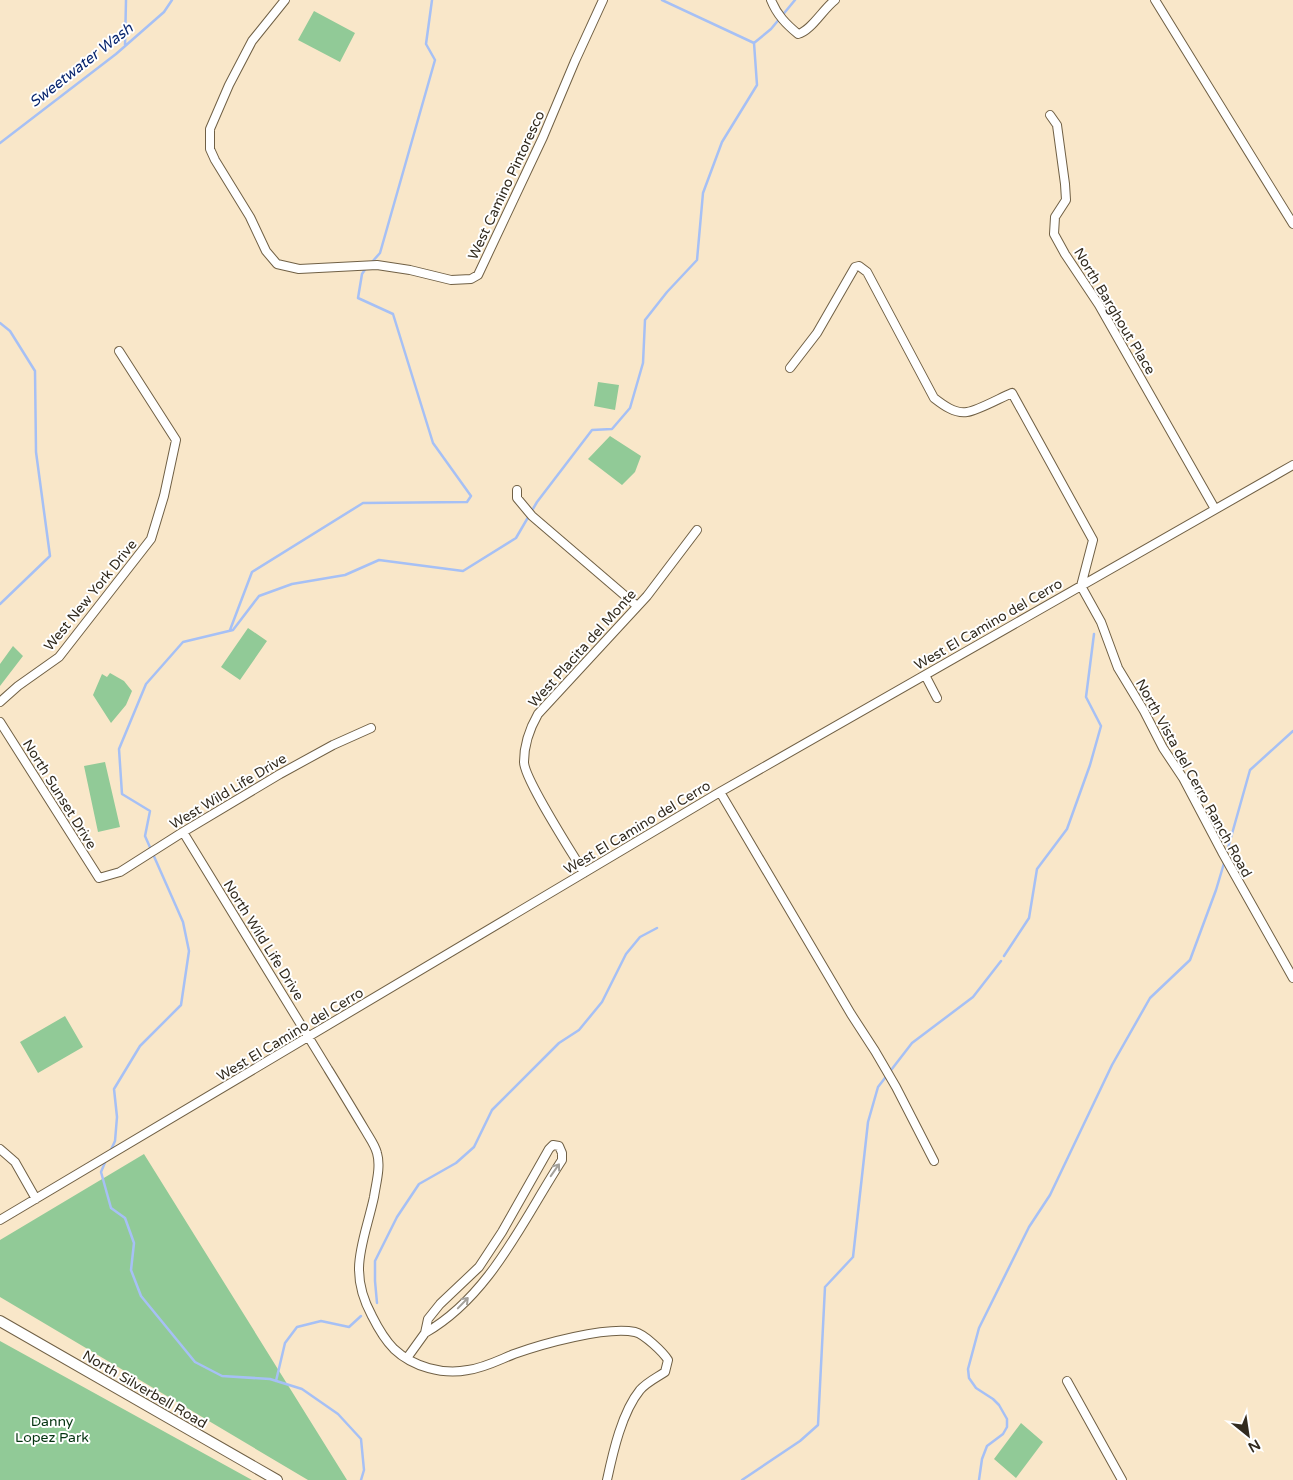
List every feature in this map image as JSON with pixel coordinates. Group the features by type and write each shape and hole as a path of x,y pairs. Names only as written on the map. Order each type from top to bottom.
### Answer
{"main road":[{"name":"North Silverbell Road","path":"0,1322 277,1480"}],"street":[{"name":"West Camino Pintoresco","path":"285,0 252,41 229,85 210,129 210,149 215,160 250,217 266,251 277,264 299,269 378,265 410,270 451,280 471,279 478,275 543,137 603,0"},
{"path":"771,0 775,10 786,24 798,34 805,32 825,8 835,0"},
{"path":"1155,0 1293,224"},
{"name":"North Barghout Place","path":"1050,115 1056,125 1066,200 1055,217 1054,234 1103,311 1215,509"},
{"path":"790,368 816,333 855,267 859,266 864,269 934,398 943,405 967,412 1012,393 1093,540 1081,586"},
{"name":"West New York Drive","path":"0,702 18,686 59,656 151,539 164,496 176,440 119,351"},
{"name":"West El Camino del Cerro","path":"0,1220 720,792 1293,465"},
{"path":"517,490 517,498 532,516 637,606"},
{"name":"West Placita del Monte","path":"584,873 528,775 524,763 532,725 538,714 637,606 697,530"},
{"name":"North Vista del Cerro Ranch Road","path":"1081,586 1101,622 1118,668 1144,711 1163,748 1183,778 1293,978"},
{"name":"West El Camino del Cerro","path":"925,675 937,698"},
{"name":"North Sunset Drive","path":"0,722 99,878"},
{"name":"West Wild Life Drive","path":"99,878 120,872 280,774 333,745 371,728"},
{"path":"720,792 876,1051 934,1161"},
{"name":"North Wild Life Drive","path":"183,832 377,1152 377,1184 364,1234 358,1275 364,1302 383,1336 395,1350 428,1369 450,1372 466,1371 562,1340 608,1332 636,1332 644,1336 668,1360 667,1368"},
{"path":"407,1358 425,1333 440,1324 462,1304 492,1272 562,1160 562,1152 559,1146 553,1145 548,1149 502,1232 479,1267 440,1304 428,1319 425,1333"},
{"path":"0,1149 16,1162 36,1199"},
{"path":"607,1480 628,1407 641,1389 665,1372 667,1368 676,1372"},
{"path":"1067,1381 1122,1480"}],"green space":[{"path":"314,11 355,33 340,62 298,40"},
{"path":"598,382 619,385 615,410 594,406"},
{"path":"610,436 641,456 635,472 622,485 588,459"},
{"path":"248,628 267,641 240,680 221,667"},
{"path":"13,646 23,656 0,686 0,664"},
{"path":"110,673 124,681 132,691 126,705 111,723 93,695 102,674 107,677"},
{"path":"105,762 120,827 98,832 84,766"},
{"path":"65,1016 83,1047 38,1073 20,1042"},
{"path":"144,1154 347,1480 308,1480 0,1297 0,1240"},
{"name":"Danny Lopez Park","path":"0,1341 252,1480 0,1480"},
{"path":"1021,1423 1043,1442 1016,1478 994,1459"}],"waterway":[{"path":"125,46 126,0"},
{"name":"Sweetwater Wash","path":"0,143 116,54 164,12 172,0"},
{"path":"372,262 380,253 435,60 426,44 432,0"},
{"path":"662,0 754,43"},
{"path":"110,1152 115,1141 117,1117 114,1089 140,1046 181,1005 189,951 183,922 145,836 150,811 122,794 119,749 146,684 183,642 233,630 259,596 292,584 345,575 379,560 463,571 516,538 537,502 592,430 612,429 630,408 643,363 645,320 667,292 697,260 703,193 722,142 757,85 754,43 771,29 795,0"},
{"path":"230,630 252,572 363,503 467,502 471,496 433,443 393,314 358,298 362,274 366,268"},
{"name":"Sweetwater Wash","path":"0,323 10,331 35,371 36,452 50,556 0,604"},
{"path":"1004,956 1029,918 1037,869 1067,829 1090,765 1101,726 1086,697 1094,634"},
{"path":"1226,855 1250,770 1293,731"},
{"path":"979,1480 982,1459 987,1446 1003,1434 1007,1427 1007,1419 999,1405 976,1388 969,1378 968,1369 979,1328 1029,1227 1050,1195 1112,1065 1150,998 1190,960 1225,860"},
{"path":"377,1303 375,1261 397,1217 419,1184 456,1163 474,1147 492,1110 559,1043 579,1030 602,1002 626,954 640,937 657,928"},
{"path":"742,1480 800,1441 818,1425 825,1287 853,1257 868,1122 878,1087 912,1043 973,997 1001,961"},
{"path":"106,1160 101,1172 111,1208 125,1218 134,1243 131,1270 141,1296 195,1362 222,1376 270,1379 302,1389 338,1414 361,1439 364,1470 361,1480"},
{"path":"276,1381 285,1343 297,1327 321,1321 349,1327 361,1316"}]}
